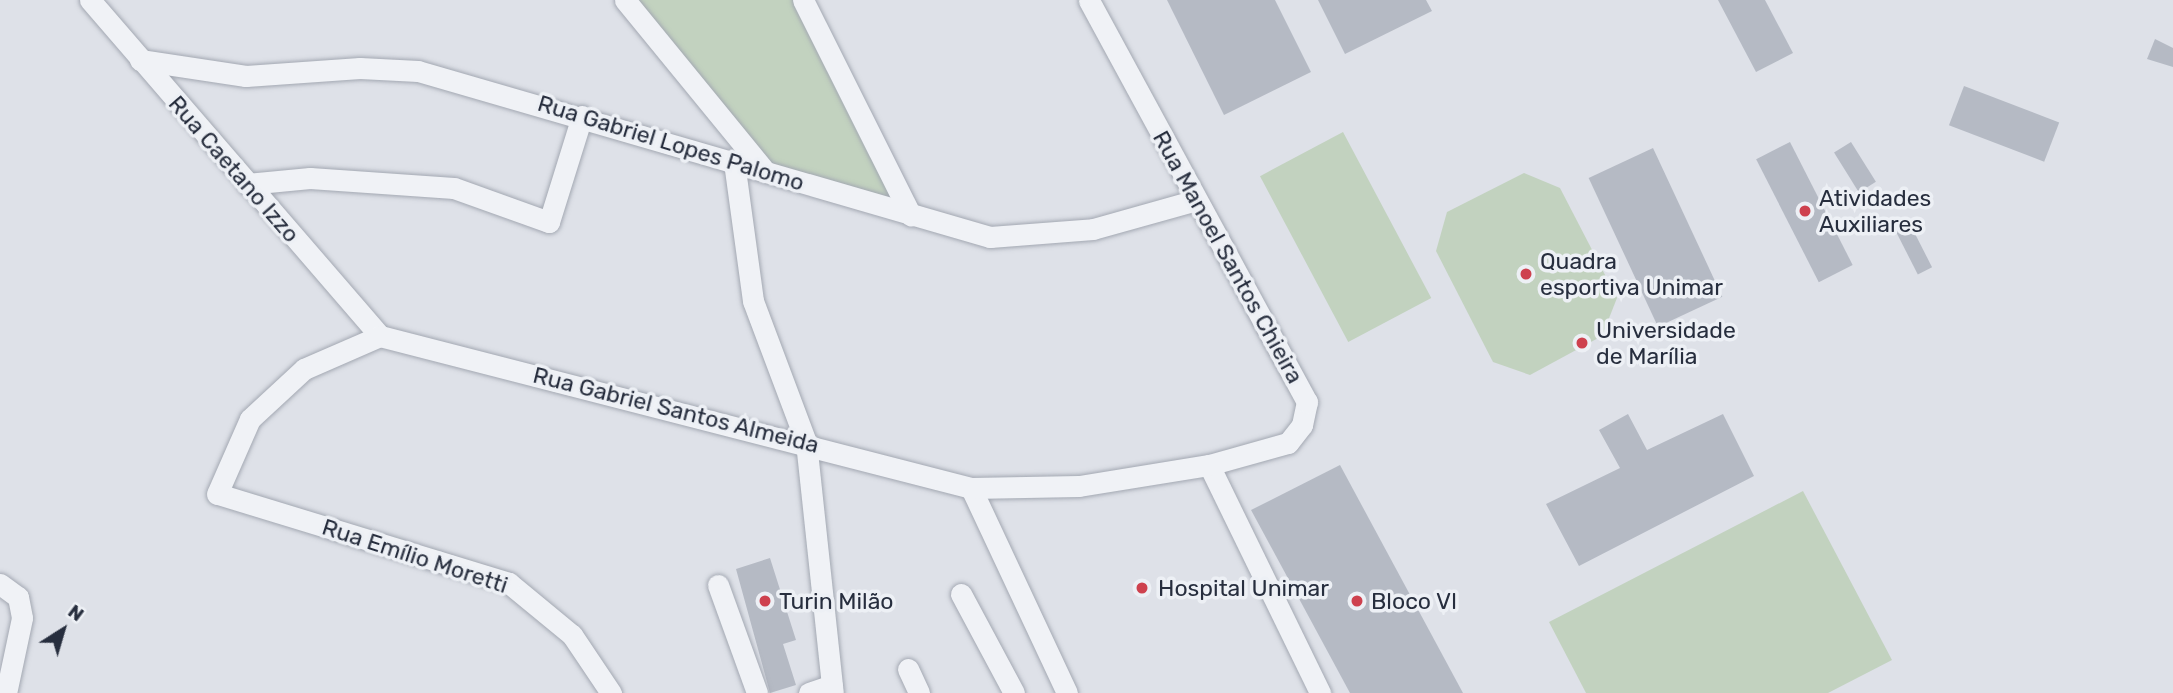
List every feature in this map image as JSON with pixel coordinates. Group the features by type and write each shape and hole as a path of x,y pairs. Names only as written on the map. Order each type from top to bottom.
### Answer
{"street":[{"name":"Rua Caetano Izzo","path":"90,0 380,335"},
{"path":"625,0 766,172"},
{"path":"803,0 911,216"},
{"name":"Rua Manoel Santos Chieira","path":"1089,0 1307,402 1302,425 1288,443 1209,465"},
{"name":"Rua Gabriel Lopes Palomo","path":"140,60 246,76 360,68 418,71 582,116 911,216 1003,237 1093,229 1196,200"},
{"path":"247,184 310,178 454,188 549,222 582,116"},
{"path":"734,162 753,301 806,442 832,689 809,693"},
{"name":"Rua Gabriel Santos Almeida","path":"380,335 806,442 971,488 1079,486 1209,465"},
{"name":"Rua Emílio Moretti","path":"380,335 332,353 271,394 229,455 217,494 509,583 572,635 611,693"},
{"path":"1209,465 1320,693"},
{"path":"971,488 1068,693"},
{"path":"0,584 18,597 22,618 6,693"},
{"path":"718,585 757,693"},
{"path":"961,594 1014,693"},
{"path":"908,669 919,693"}],"green space":[{"path":"625,0 803,0 911,216 766,172"},
{"path":"1343,132 1431,298 1348,342 1260,176"},
{"name":"Quadra esportiva Unimar","path":"1524,173 1560,188 1617,298 1602,336 1530,375 1493,362 1436,251 1447,212"},
{"path":"1803,491 1892,660 1828,693 1586,693 1549,622"}],"building":[{"path":"1167,0 1275,0 1311,72 1224,115"},
{"path":"1318,0 1426,0 1432,11 1345,54"},
{"path":"1718,0 1765,0 1793,53 1756,72"},
{"path":"2155,39 2173,48 2173,67 2147,59"},
{"path":"1964,86 2059,123 2044,162 1949,125"},
{"name":"Atividades Auxiliares","path":"1790,142 1853,265 1819,282 1756,159"},
{"path":"1851,142 1876,182 1859,192 1834,153"},
{"path":"1653,148 1722,297 1658,327 1589,178"},
{"name":"Atividades Auxiliares","path":"1908,220 1932,267 1918,274 1894,227"},
{"path":"1628,414 1647,450 1723,414 1754,476 1579,566 1546,504 1620,468 1599,430"},
{"name":"Bloco Vl","path":"1340,465 1463,693 1350,693 1251,510"},
{"name":"Turin Milão","path":"770,558 796,640 783,644 796,685 770,693 736,569"}],"place":[{"name":"Atividades Auxiliares","path":"1805,211"},
{"name":"Quadra esportiva Unimar","path":"1526,274"},
{"name":"Universidade de Marília","path":"1582,343"},
{"name":"Hospital Unimar","path":"1142,588"},
{"name":"Turin Milão","path":"765,601"},
{"name":"Bloco Vl","path":"1357,601"}]}
